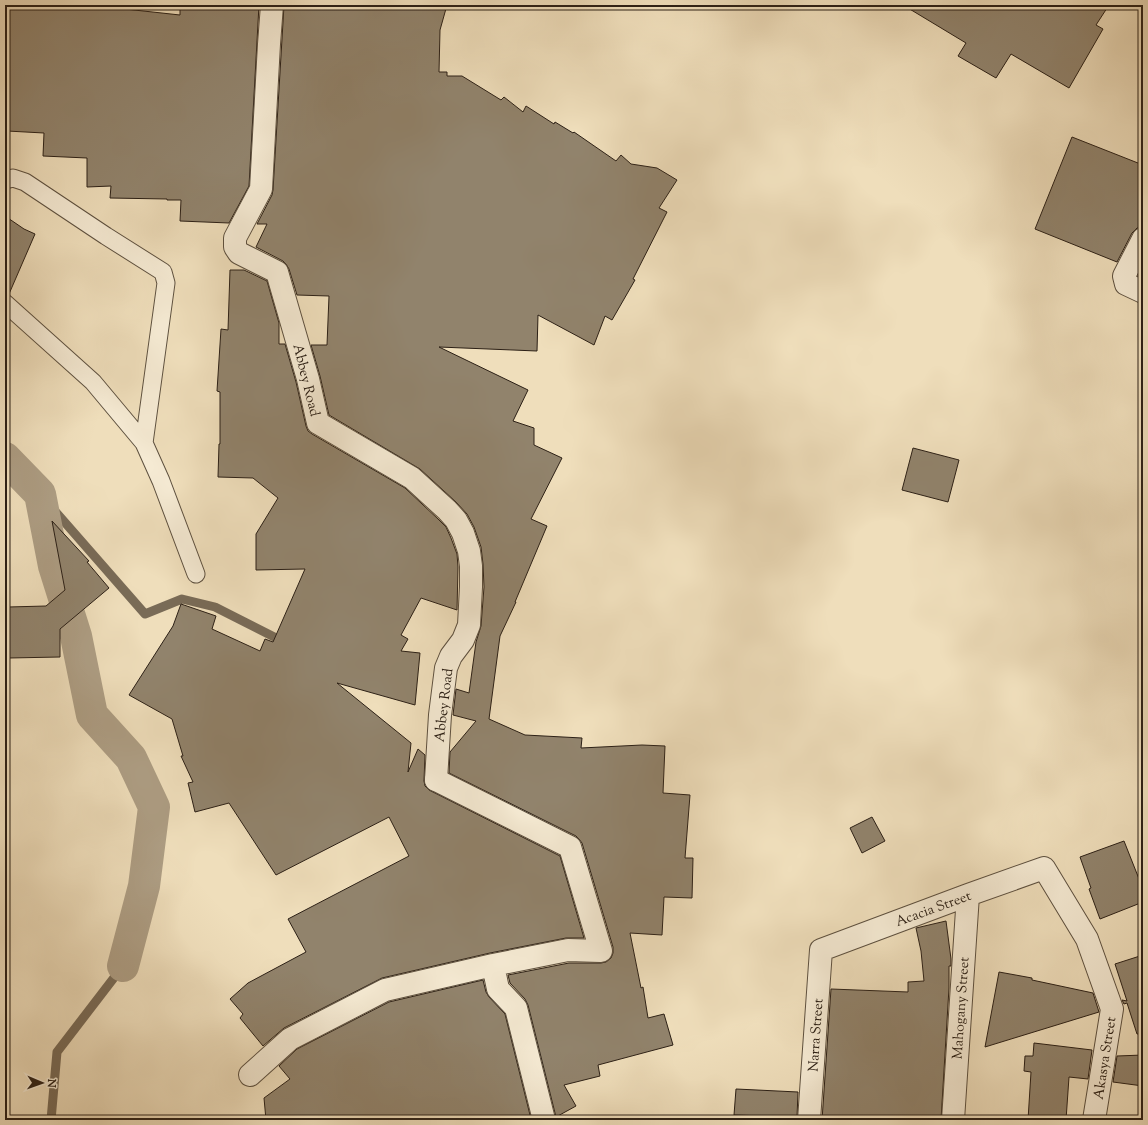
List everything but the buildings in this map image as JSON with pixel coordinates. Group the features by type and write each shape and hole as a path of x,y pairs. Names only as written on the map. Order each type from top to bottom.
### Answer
{"street":[{"name":"Abbey Road","path":"272,5 261,189 235,238 235,247 239,253 277,272 308,379 318,423 412,478 447,510 456,520 463,533 469,551 471,566 469,625 463,640 451,656 446,668 440,714 436,780 570,847 601,951 568,950 493,965"},
{"path":"1143,239 1124,276 1126,284 1143,292"},
{"name":"Acacia Street","path":"821,950 1044,868"},
{"name":"Akasya Street","path":"1044,868 1087,939 1112,1009 1094,1120"},
{"name":"Mahogany Street","path":"953,1120 968,895"},
{"name":"Narra Street","path":"809,1120 821,950"},
{"path":"250,1075 290,1039 385,990 493,965 498,989 516,1008 544,1120"}],"lane":[{"path":"5,180 13,178 25,182 163,272 166,283 144,443"},
{"path":"5,302 94,382 144,443 161,481 196,574"}],"waterway":[{"path":"5,458 40,494 54,566 76,636 92,715 131,758 154,807 144,886 123,966"},
{"path":"40,494 145,614 182,599 215,607 286,643"},
{"path":"51,1120 57,1052 123,966"}]}
